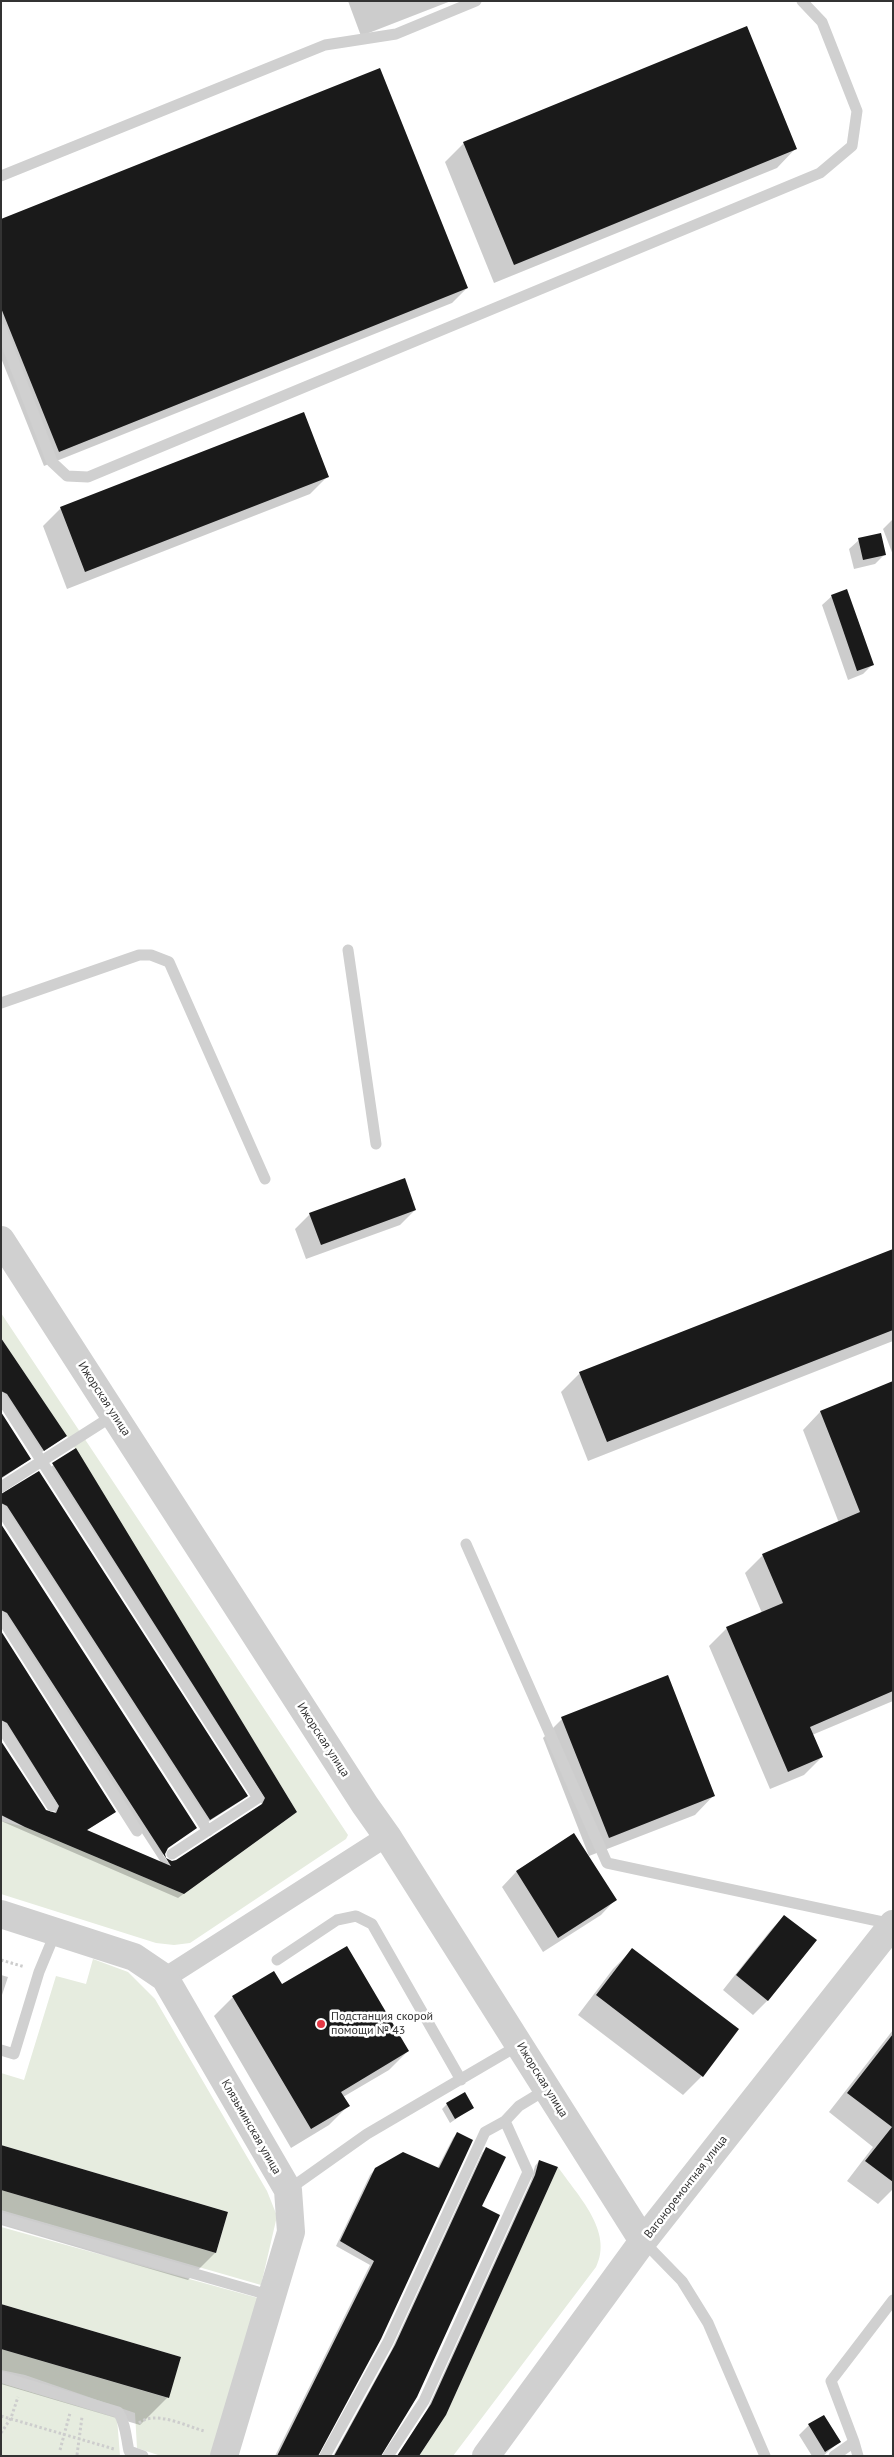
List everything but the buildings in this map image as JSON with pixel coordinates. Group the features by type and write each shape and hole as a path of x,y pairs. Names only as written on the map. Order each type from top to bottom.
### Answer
{"street":[{"name":"Ижорская улица","path":"1,1240 365,1805 387,1836 644,2241"},
{"path":"165,1978 387,1836"},
{"name":"Клязьминская улица","path":"1,1914 56,1930 134,1957 165,1978 288,2190 292,2232 224,2456"},
{"name":"Вагоноремонтная улица","path":"486,2456 644,2241 893,1924"}],"lane":[{"path":"1,176 325,45 396,34 476,1"},
{"path":"1,329 52,462 67,476 88,477 107,470 820,173 852,146 857,111 822,22 802,1"},
{"path":"348,950 376,1144"},
{"path":"1,1003 139,955 151,955 170,962 265,1179"},
{"path":"1,1398 258,1798 172,1854"},
{"path":"1,1487 114,1414"},
{"path":"1,1510 208,1831"},
{"path":"466,1544 607,1863 893,1924"},
{"path":"1,1617 137,1831"},
{"path":"1,1727 52,1806"},
{"path":"276,1960 337,1920 356,1916 372,1924 461,2080"},
{"path":"1,2050 14,2054 39,1972 56,1930"},
{"path":"288,2190 367,2134 519,2044"},
{"path":"325,2456 388,2342 486,2132 505,2121 519,2106 547,2089"},
{"path":"388,2456 424,2401 528,2172 505,2121"},
{"path":"1,2218 272,2296"},
{"path":"644,2241 682,2282 708,2323 765,2456"},
{"path":"858,2456 831,2381 893,2300"},
{"path":"1,2377 24,2382 118,2412 124,2421 125,2434 130,2451 143,2456"},
{"path":"834,2456 854,2442"}],"path":[{"path":"1,1960 39,1972"},
{"path":"1,2433 11,2418 24,2382"},
{"path":"60,2450 64,2434 79,2400"},
{"path":"77,2455 79,2400"},
{"path":"1,2416 116,2450 130,2451"},
{"path":"125,2434 144,2419 154,2417 204,2431"}],"shaded area":[{"path":"1,1313 348,1835 346,1839 190,1943 174,1945 156,1943 1,1894 1,1821 25,1827 184,1894 297,1812 78,1453 1,1338"},
{"path":"93,1959 128,1972 155,1999 267,2191 277,2216 261,2285 1,2210 1,2190 216,2253 228,2212 1,2145 1,2073 24,2080 56,1976 86,1984"},
{"path":"558,2167 583,2201 597,2227 600,2240 600,2254 596,2267 453,2456 419,2456 446,2415"},
{"path":"1,2227 258,2298 211,2456 161,2456 137,2448 135,2413 25,2375 1,2370 1,2349 168,2398 181,2357 1,2304"},
{"path":"1,2383 117,2418 120,2456 1,2456"}],"place":[{"name":"Подстанция скорой помощи № 43","path":"321,2024"}]}
